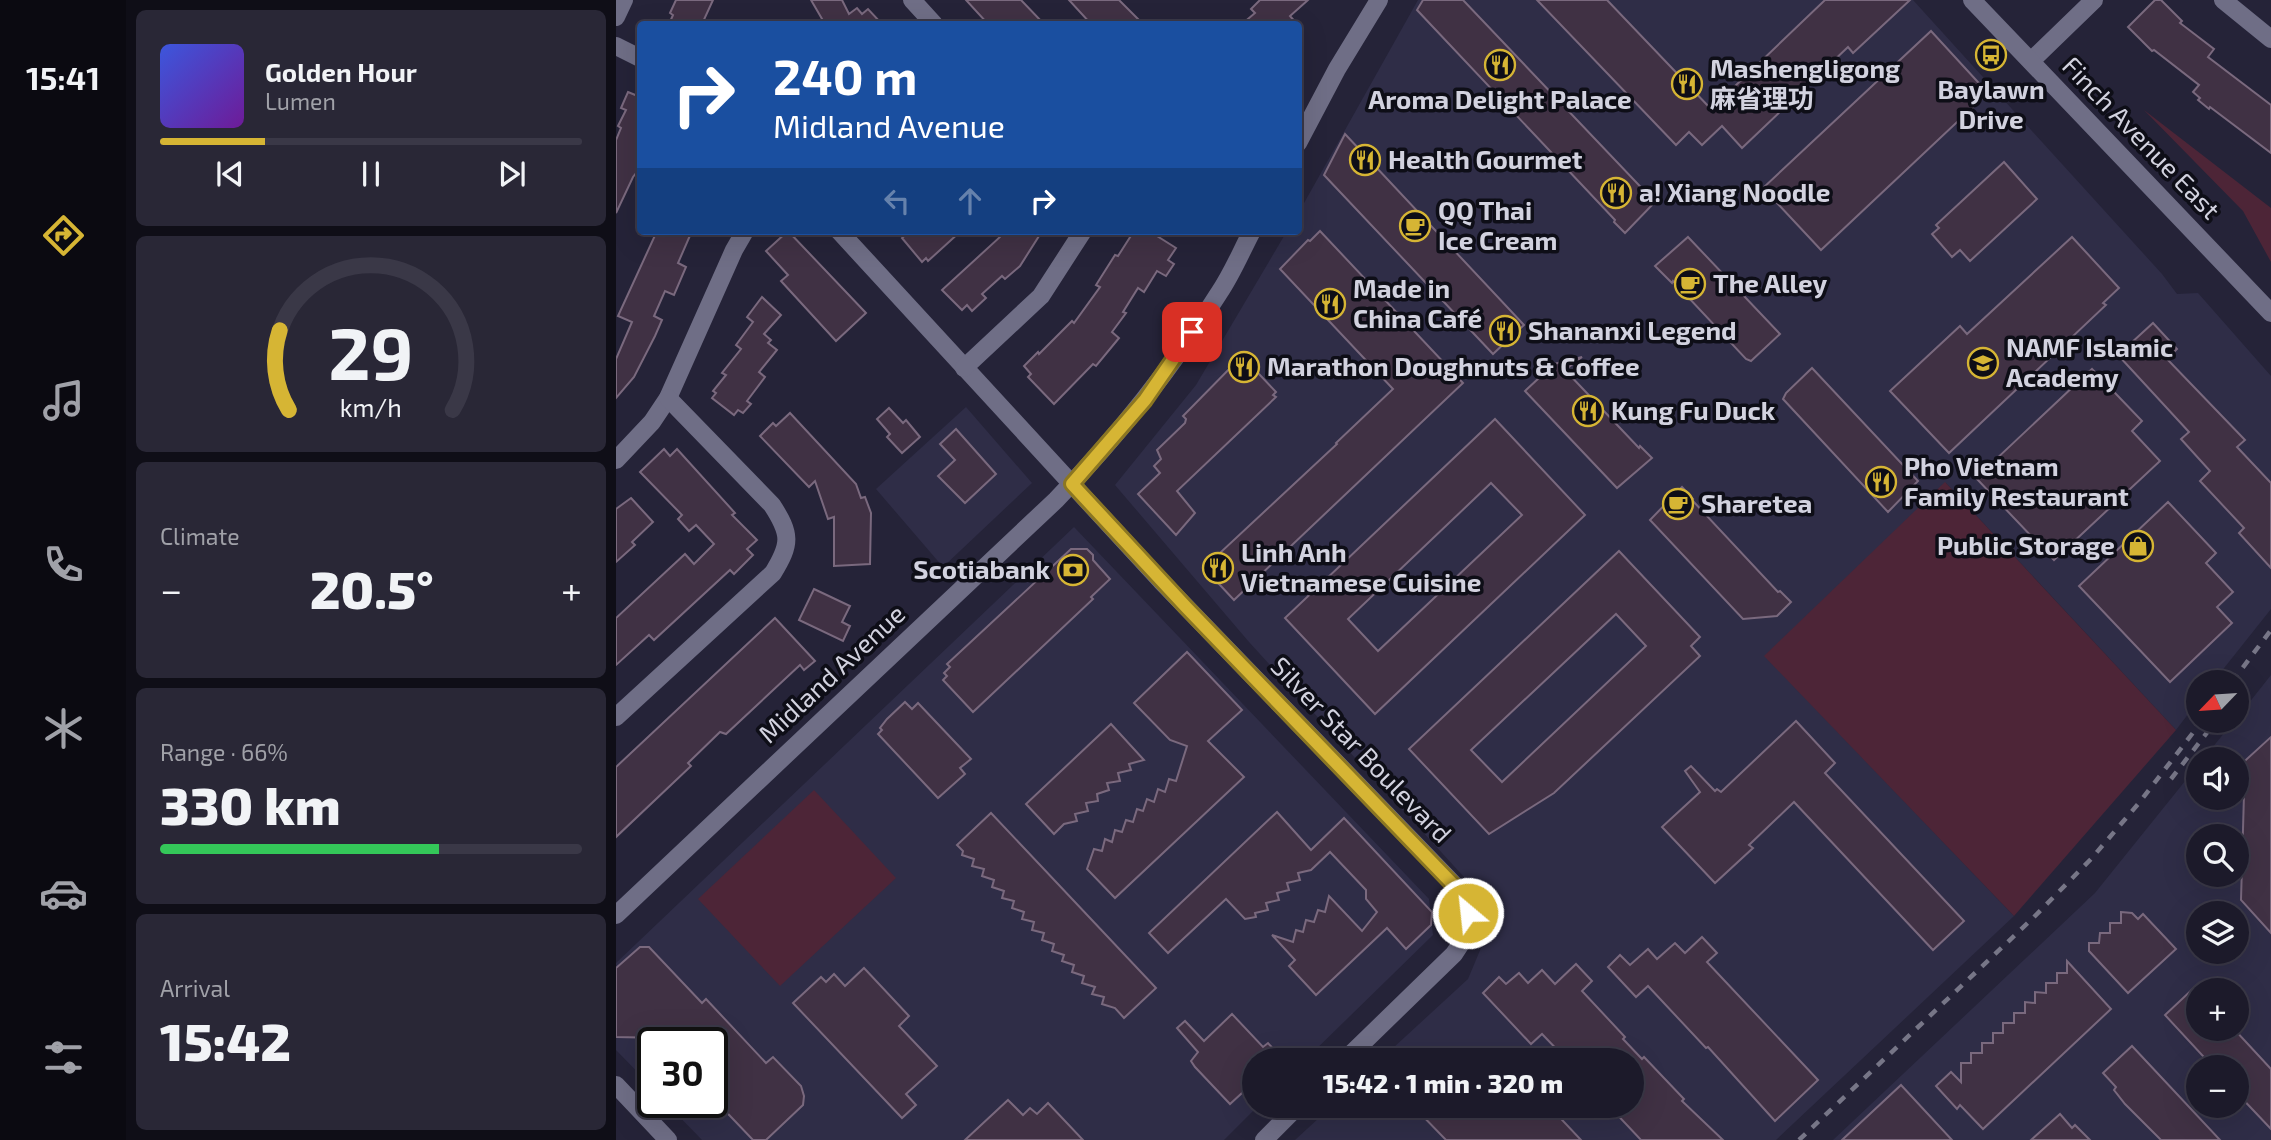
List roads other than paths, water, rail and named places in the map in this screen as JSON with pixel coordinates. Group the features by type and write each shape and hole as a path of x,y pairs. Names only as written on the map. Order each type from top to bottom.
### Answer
{"street":[{"path":"616,17 624,0"},
{"path":"912,0 931,21"},
{"path":"1302,135 1337,69 1379,0"},
{"name":"Finch Avenue East","path":"1972,0 2271,313"},
{"path":"2031,61 2094,0"},
{"path":"2223,0 2271,38"},
{"path":"616,46 637,56"},
{"path":"616,460 652,422 668,398 743,235"},
{"name":"Silver Star Boulevard","path":"843,235 1161,581 1465,897 1471,928 1454,954 1357,1048"},
{"path":"964,368 1041,296 1080,235"},
{"name":"Midland Avenue","path":"616,915 1072,484 1145,400 1220,292 1250,235"},
{"path":"616,717 772,573 784,555 788,539 784,524 772,505 668,398"},
{"path":"616,1085 668,1140"},
{"path":"1264,1140 1286,1118"}],"railway":[{"path":"2241,670 2271,630"},
{"path":"1799,1140 2033,918 2091,859 2139,803 2193,733"},
{"path":"2171,779 2207,733"}],"place":[{"name":"Baylawn Drive","path":"1991,55"},
{"name":"Aroma Delight Palace","path":"1500,65"},
{"name":"Mashengligong 麻省理功","path":"1687,84"},
{"name":"Health Gourmet","path":"1365,160"},
{"name":"a! Xiang Noodle","path":"1616,193"},
{"name":"QQ Thai Ice Cream","path":"1415,226"},
{"name":"The Alley","path":"1690,284"},
{"name":"Made in China Café","path":"1330,304"},
{"name":"Shananxi Legend","path":"1505,331"},
{"name":"NAMF Islamic Academy","path":"1983,363"},
{"name":"Marathon Doughnuts & Coffee","path":"1244,367"},
{"name":"Kung Fu Duck","path":"1588,411"},
{"name":"Pho Vietnam Family Restaurant","path":"1881,482"},
{"name":"Sharetea","path":"1678,504"},
{"name":"Public Storage","path":"2138,546"},
{"name":"Linh Anh Vietnamese Cuisine","path":"1218,568"},
{"name":"Scotiabank","path":"1073,570"}]}
